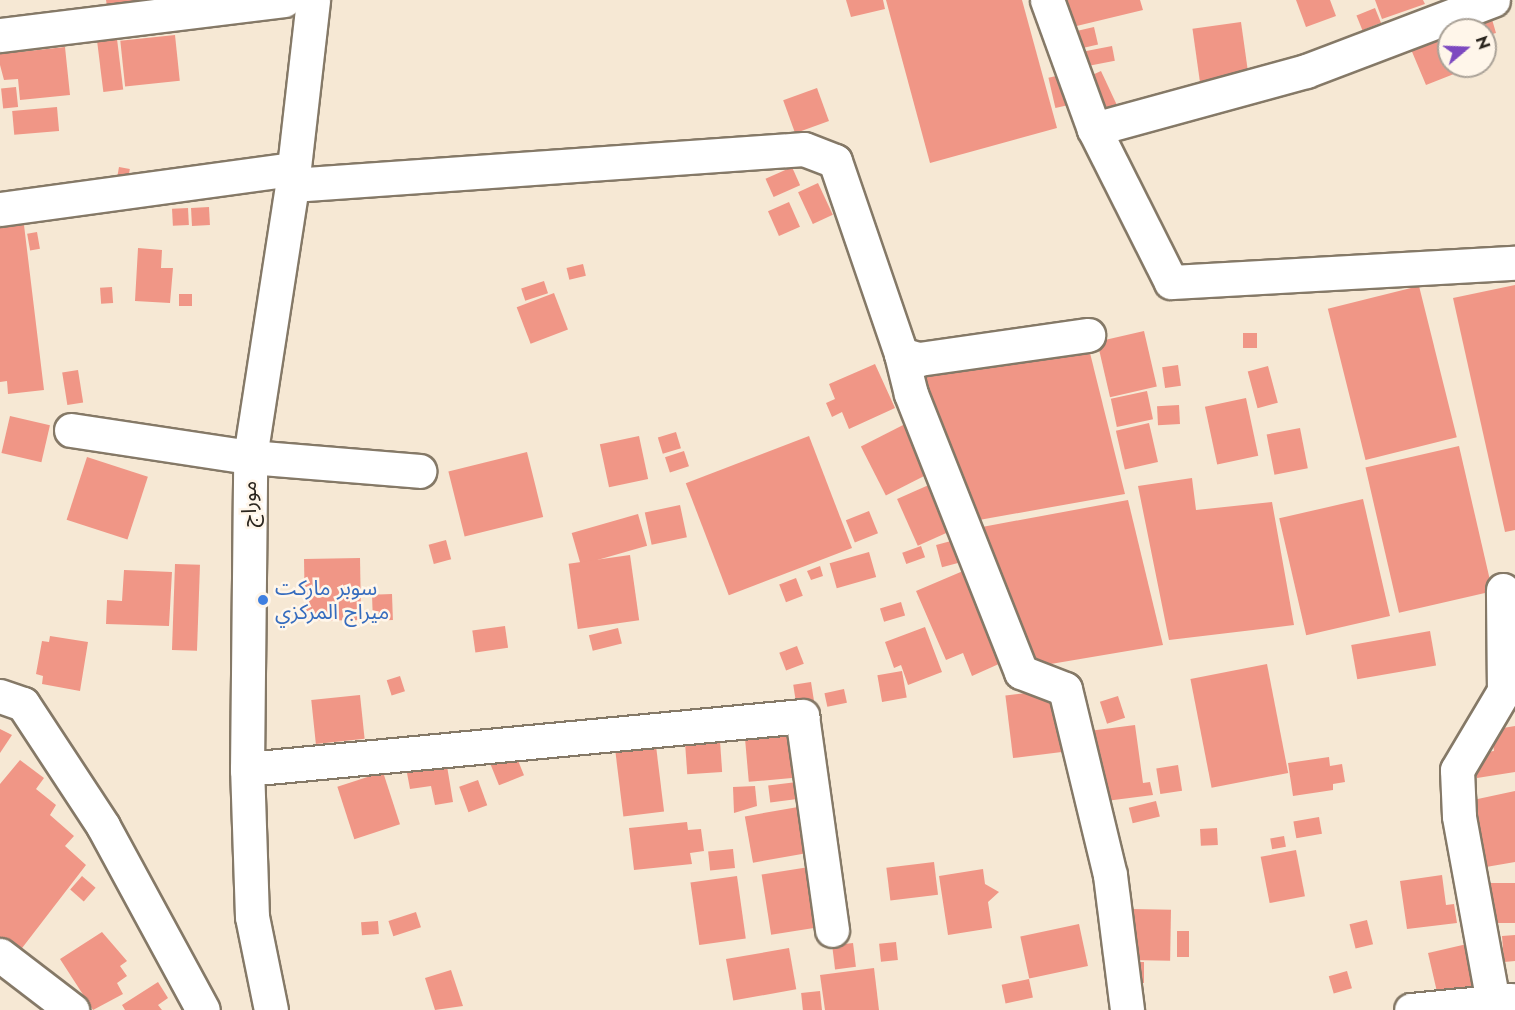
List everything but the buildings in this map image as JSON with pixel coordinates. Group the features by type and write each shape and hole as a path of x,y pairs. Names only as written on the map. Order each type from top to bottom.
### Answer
{"main road":[{"path":"0,35 284,0"},
{"name":"موراج","path":"271,1010 252,917 247,769 250,457 292,177 314,0"},
{"path":"1047,0 1094,129 1171,282 1515,263"},
{"path":"1094,129 1306,71 1493,0"},
{"path":"0,209 292,177 804,149 835,161 901,354 911,394 1021,672 1065,689 1110,875 1127,1010"},
{"path":"901,354 919,359 1088,335"},
{"path":"71,430 250,457 419,471"},
{"path":"1411,1010 1504,1001 1459,816 1457,770 1504,691 1503,590"},
{"path":"0,696 23,704 103,825 203,1010"},
{"path":"247,769 802,716 832,930"},
{"path":"0,955 72,1010"}],"place":[{"name":"سوبر ماركت ميراج المركزي","path":"263,600"}]}
